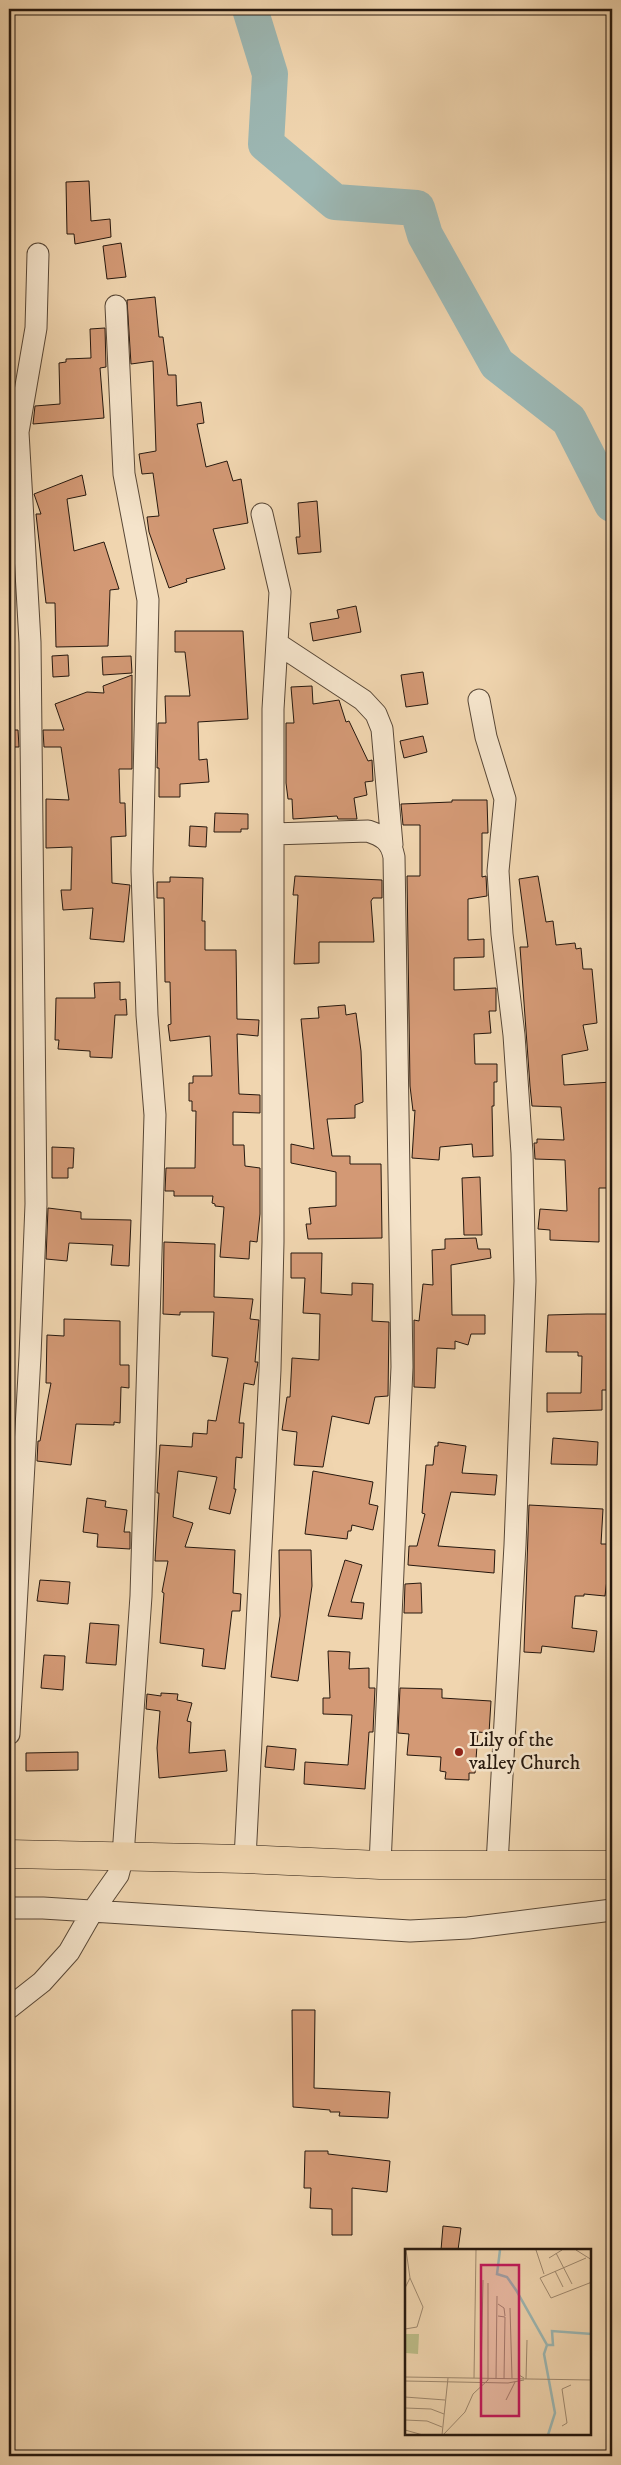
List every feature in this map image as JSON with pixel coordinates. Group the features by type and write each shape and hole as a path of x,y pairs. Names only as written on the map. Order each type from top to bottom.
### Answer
{"main road":[{"path":"9,1854 245,1859 380,1865 612,1865"}],"street":[{"path":"9,1734 36,1204 30,642 14,436 36,328 38,254"},
{"path":"9,2008 42,1982 69,1952 92,1912 118,1875 123,1856 141,1596 155,1115 147,1015 142,872 148,600 124,474 116,306"},
{"path":"245,1859 270,1370 273,709 280,592 262,514"},
{"path":"278,644 363,700 376,714 382,729 394,857 402,1367 380,1865"},
{"path":"479,700 486,737 505,799 498,871 502,934 514,1035 522,1143 525,1271 516,1525 497,1864"},
{"path":"273,834 368,831 381,836 392,845"},
{"path":"9,1908 43,1908 410,1931 468,1928 612,1910"}],"building":[{"path":"89,181 91,221 110,219 111,237 75,244 74,234 67,234 66,182"},
{"path":"121,243 126,277 107,279 103,246"},
{"path":"155,297 159,337 163,337 168,375 176,375 177,406 201,402 204,423 197,424 206,467 227,461 233,481 241,479 248,523 213,529 225,569 186,579 187,582 169,588 149,532 147,517 159,516 153,473 142,474 139,454 156,451 153,361 131,364 127,300"},
{"path":"105,328 106,367 100,368 104,418 33,424 35,406 60,404 59,363 66,362 66,359 91,358 90,329"},
{"path":"82,475 86,495 67,499 74,551 104,542 119,589 110,590 108,646 56,647 55,603 46,603 36,514 41,514 34,494"},
{"path":"317,501 321,552 298,554 296,537 300,537 298,503"},
{"path":"356,606 361,632 313,641 310,623 339,618 337,610"},
{"path":"175,631 243,631 248,719 198,722 199,760 207,759 209,782 180,784 180,797 159,797 159,768 157,768 158,723 166,723 165,696 190,696 185,652 175,652"},
{"path":"68,655 69,676 53,677 52,656"},
{"path":"131,656 132,673 103,675 102,657"},
{"path":"423,672 428,704 406,707 401,675"},
{"path":"132,675 132,769 119,769 120,803 125,803 126,836 111,837 112,883 130,885 124,942 90,939 93,908 63,910 61,890 71,890 72,847 46,848 46,799 69,800 61,747 44,747 43,730 64,730 55,704 87,692 104,693 103,686"},
{"path":"312,686 313,704 339,700 346,722 349,721 368,761 372,760 373,781 365,782 367,795 354,798 357,819 338,819 337,816 293,819 292,799 288,799 286,783 286,723 294,723 291,687"},
{"path":"9,730 18,730 19,747 9,747"},
{"path":"423,736 427,752 404,758 400,741"},
{"path":"452,800 487,800 488,833 482,833 482,877 486,876 487,896 468,899 468,940 484,939 484,957 454,958 454,990 496,988 496,1011 489,1011 491,1033 474,1034 475,1064 497,1064 497,1082 494,1082 494,1106 492,1106 493,1156 473,1157 472,1144 440,1147 439,1160 412,1158 415,1110 413,1111 410,1086 407,876 420,876 420,825 403,825 401,804 452,802"},
{"path":"215,813 248,814 248,829 241,829 241,832 214,832"},
{"path":"190,826 207,827 206,847 189,846"},
{"path":"295,876 382,880 382,898 373,898 371,901 374,942 319,942 319,963 294,964 298,895 293,895"},
{"path":"538,876 546,922 553,921 556,945 575,943 576,949 581,948 583,969 592,969 597,1023 583,1025 588,1050 562,1055 564,1085 612,1082 612,1188 599,1188 599,1242 550,1240 550,1230 538,1229 540,1209 567,1211 565,1160 535,1159 534,1143 537,1143 537,1139 564,1140 561,1107 532,1106 530,1086 520,947 528,947 519,879"},
{"path":"170,877 203,878 202,921 205,921 205,950 236,950 237,1019 259,1020 258,1036 237,1034 239,1094 260,1095 260,1113 233,1112 233,1145 244,1145 245,1166 260,1168 260,1214 257,1242 250,1241 249,1259 220,1257 224,1207 215,1206 212,1203 213,1196 174,1196 174,1191 165,1191 166,1168 195,1168 196,1111 192,1111 192,1101 189,1101 189,1083 193,1083 193,1076 212,1076 210,1036 170,1041 168,1025 171,1024 170,982 165,982 164,898 157,898 157,882 170,882"},
{"path":"120,982 120,1000 126,999 127,1015 115,1015 112,1058 90,1057 90,1051 58,1049 59,1040 55,1040 56,998 95,998 94,983"},
{"path":"345,1005 346,1015 356,1013 361,1051 363,1102 355,1105 355,1118 327,1119 332,1156 350,1156 350,1164 381,1164 382,1238 308,1239 306,1224 311,1224 309,1208 336,1206 336,1172 291,1163 291,1144 314,1149 301,1019 319,1018 318,1007"},
{"path":"52,1147 74,1148 73,1168 68,1168 68,1178 52,1178"},
{"path":"480,1177 482,1235 464,1235 462,1178"},
{"path":"48,1208 81,1212 81,1219 131,1220 129,1266 111,1265 113,1245 69,1243 67,1261 46,1259"},
{"path":"476,1238 478,1249 490,1249 491,1258 451,1265 452,1315 485,1315 485,1334 471,1334 468,1345 455,1341 455,1349 437,1348 435,1388 414,1387 414,1320 419,1321 423,1284 433,1285 432,1250 445,1249 445,1239"},
{"path":"164,1242 215,1244 214,1297 253,1299 250,1319 259,1320 255,1362 258,1362 254,1385 244,1383 239,1423 244,1423 242,1458 236,1457 234,1489 236,1489 230,1514 209,1509 217,1477 178,1471 173,1517 193,1523 185,1547 235,1550 233,1593 241,1594 240,1611 232,1611 225,1669 202,1666 204,1649 160,1643 164,1593 162,1592 168,1561 155,1561 160,1445 192,1447 193,1433 207,1434 208,1420 216,1421 228,1358 212,1356 214,1312 180,1312 180,1315 163,1314"},
{"path":"291,1253 322,1253 321,1293 352,1295 352,1283 373,1284 372,1321 389,1322 388,1396 375,1397 369,1424 332,1416 323,1467 294,1465 297,1432 282,1430 287,1397 290,1397 292,1358 319,1360 320,1314 303,1313 305,1278 291,1278"},
{"path":"612,1314 612,1390 602,1390 602,1410 547,1412 547,1393 581,1393 582,1356 578,1356 578,1352 546,1352 548,1315"},
{"path":"64,1319 120,1321 120,1365 129,1365 129,1388 121,1387 120,1423 114,1422 114,1425 76,1424 71,1465 37,1461 38,1441 40,1441 51,1383 46,1383 47,1335 64,1336"},
{"path":"553,1438 598,1442 597,1465 551,1464"},
{"path":"438,1442 466,1446 462,1473 497,1475 495,1495 451,1492 438,1546 495,1550 494,1573 408,1565 409,1546 417,1546 425,1514 422,1513 426,1465 433,1465 435,1446 438,1446"},
{"path":"313,1471 373,1482 369,1504 378,1506 373,1530 352,1525 351,1531 348,1531 347,1539 305,1534"},
{"path":"87,1498 106,1501 105,1507 127,1510 124,1532 130,1532 130,1549 97,1547 98,1534 83,1532"},
{"path":"529,1505 603,1509 601,1544 612,1544 612,1563 609,1563 605,1596 584,1594 584,1596 575,1596 572,1628 597,1631 594,1652 542,1646 541,1653 524,1652"},
{"path":"279,1550 311,1550 312,1586 298,1681 271,1677 280,1616"},
{"path":"345,1560 362,1565 351,1602 364,1603 362,1619 328,1616"},
{"path":"40,1580 70,1582 68,1604 37,1601"},
{"path":"421,1583 422,1613 404,1613 405,1584"},
{"path":"90,1623 119,1625 116,1665 86,1663"},
{"path":"328,1651 350,1652 349,1669 369,1668 369,1688 375,1688 373,1732 369,1732 365,1789 304,1784 305,1762 348,1765 352,1715 323,1714 323,1698 330,1698"},
{"path":"44,1655 65,1656 63,1690 41,1688"},
{"path":"400,1688 442,1689 442,1698 491,1701 489,1733 478,1732 475,1773 469,1773 469,1780 445,1779 446,1772 440,1771 441,1757 407,1755 409,1734 398,1733"},
{"path":"161,1693 178,1694 177,1700 192,1703 187,1721 191,1722 189,1753 225,1750 227,1771 159,1778 157,1748 160,1711 146,1709 147,1694 161,1696"},
{"path":"267,1746 296,1749 294,1770 265,1767"},
{"path":"78,1752 78,1770 26,1771 26,1753"},
{"path":"292,2010 315,2010 314,2088 390,2092 388,2118 339,2116 340,2112 330,2112 330,2110 293,2107"},
{"path":"305,2151 328,2151 328,2154 390,2161 387,2192 352,2188 352,2235 332,2235 332,2209 310,2208 311,2188 304,2188"},
{"path":"443,2226 461,2228 458,2249 441,2249"}],"waterway":[{"path":"250,9 270,74 266,144 335,202 417,208 425,235 497,364 569,420 612,504"}],"place":[{"name":"Lily of the valley Church","path":"459,1752"}]}
